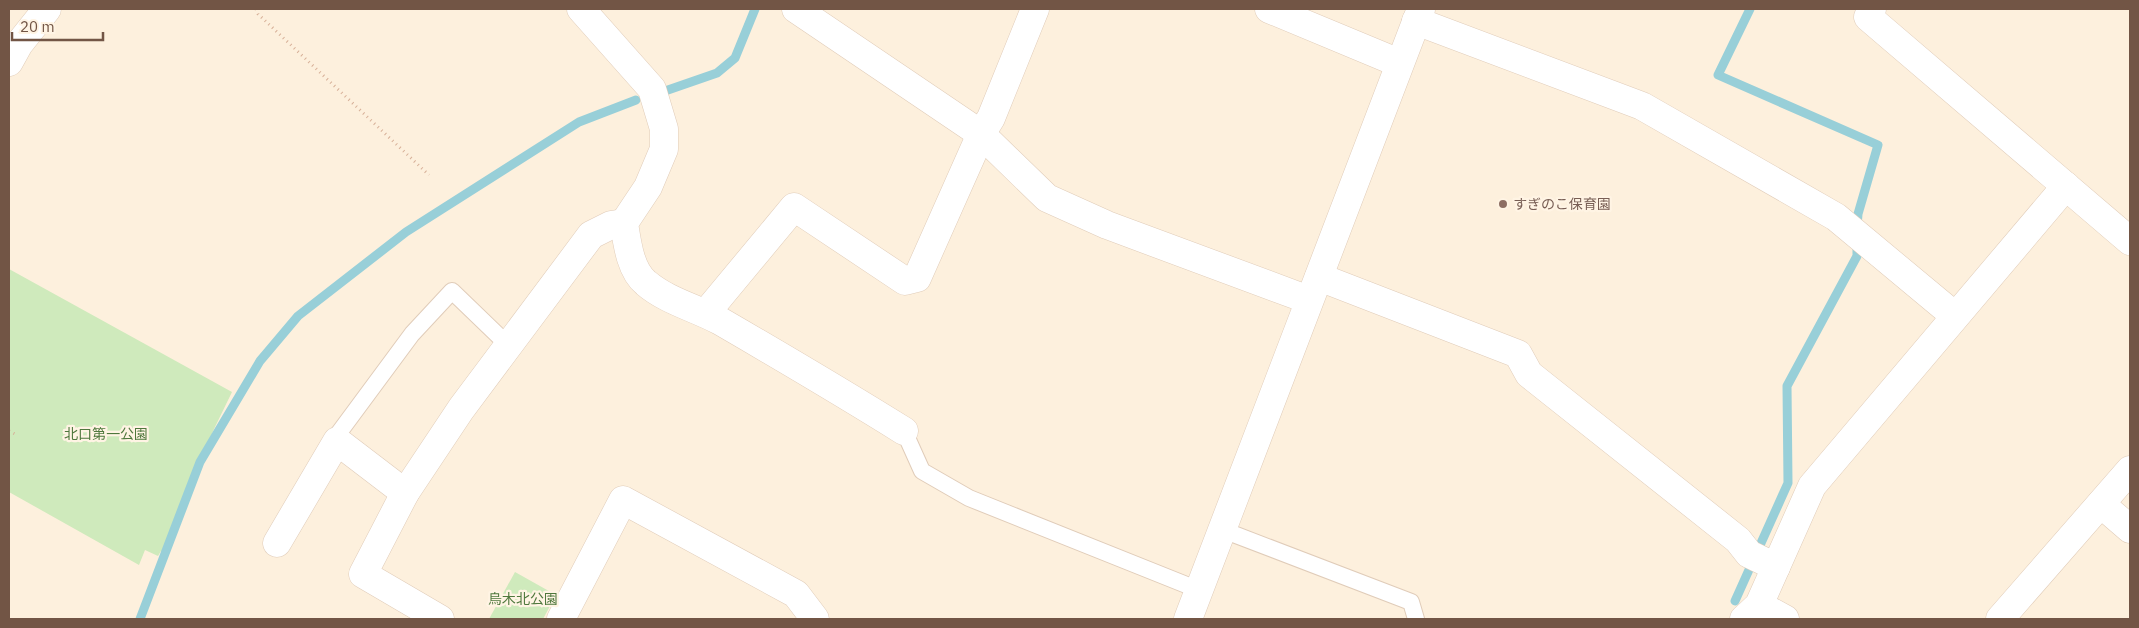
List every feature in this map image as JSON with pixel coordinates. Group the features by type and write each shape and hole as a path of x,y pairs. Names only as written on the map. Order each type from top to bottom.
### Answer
{"street":[{"path":"9,62 19,44 47,9"},
{"path":"796,9 982,134 1047,198 1055,202 1107,225 1518,354 1528,374 1764,561"},
{"path":"706,314 794,207 905,281 916,278 991,118 1035,9"},
{"path":"1269,9 1399,63"},
{"path":"1872,9 1868,17 2130,241"},
{"path":"591,12 652,89 664,129 664,149 648,187 624,223 636,271 645,282 685,306 706,314 804,369 904,431"},
{"path":"1188,619 1399,63 1419,15 1642,106 1836,217 1955,316"},
{"path":"1784,619 1751,612 1764,561 1812,486 2066,186"},
{"path":"440,619 363,574 405,493 460,409 591,235 611,225 624,223"},
{"path":"277,543 337,441 405,493"},
{"path":"2000,619 2130,470"},
{"path":"561,619 623,500 796,594 815,619"},
{"path":"2101,504 2130,529"}],"lane":[{"path":"337,441 338,434 412,334 452,291 508,345"},
{"path":"904,431 922,470 968,498 1199,590"},
{"path":"1223,530 1412,602 1416,619"}],"path":[{"path":"256,9 258,14 429,175"},
{"path":"9,431 15,434"}],"green space":[{"name":"北口第一公園","path":"9,269 232,392 214,429 163,551 158,556 145,550 139,565 9,492"},
{"name":"烏木北公園","path":"515,572 556,595 543,619 489,619"}],"waterway":[{"path":"665,91 717,73 735,58 755,9"},
{"path":"1750,9 1718,75 1878,145 1858,214 1857,227"},
{"path":"140,619 200,462 260,361 298,316 406,232 579,122 636,100"},
{"path":"1735,601 1788,483 1787,386 1857,256 1857,240"}],"place":[{"name":"すぎのこ保育園","path":"1503,204"}]}
